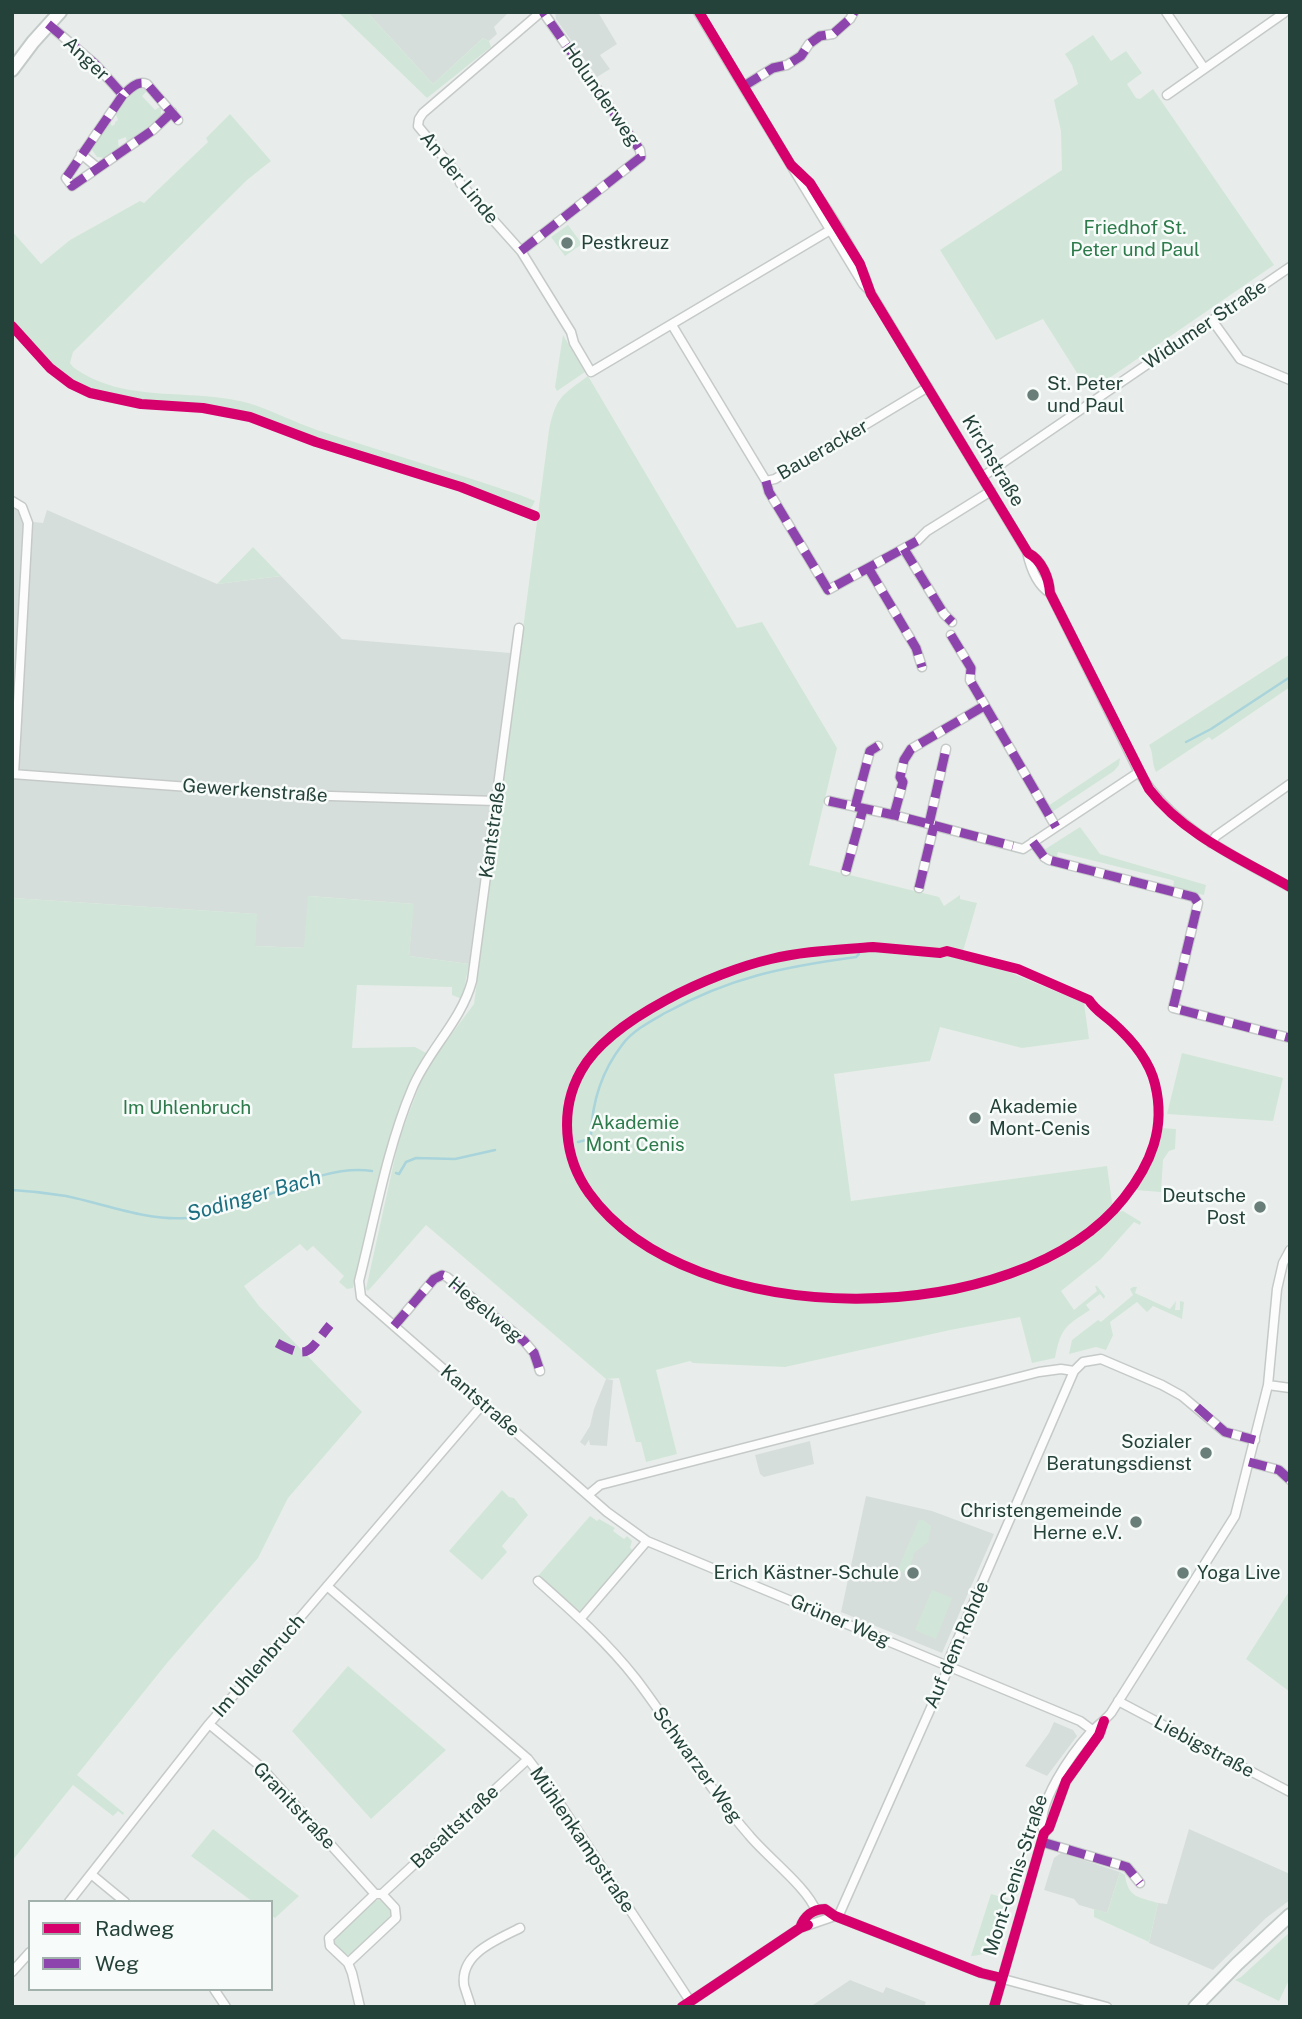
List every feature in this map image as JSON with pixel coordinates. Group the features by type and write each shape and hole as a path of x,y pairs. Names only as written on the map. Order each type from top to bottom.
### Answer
{"main road":[{"path":"12,70 60,12"},
{"path":"1195,2007 1290,1915"}],"street":[{"name":"Holunderweg","path":"521,251 641,157 640,150 542,12"},
{"name":"An der Linde","path":"542,12 423,113 419,119 419,130 458,175 460,183 521,251 571,332 574,343 591,372 671,325"},
{"path":"744,86 773,68 787,65 801,56 808,44 820,36 833,34 854,12"},
{"path":"1166,12 1204,68"},
{"name":"Kirchstraße","path":"699,13 1028,553 1040,584 1050,593 1139,772 1163,806 1186,826 1290,887"},
{"path":"1167,95 1284,13 1290,20"},
{"name":"Anger","path":"48,24 95,64 123,95"},
{"name":"Anger","path":"172,111 153,130 72,186 66,178 123,95 136,83 147,84 172,111 178,120"},
{"path":"81,154 98,168"},
{"path":"671,325 833,229"},
{"name":"Widumer Straße","path":"982,477 1290,267"},
{"path":"1212,320 1240,359 1290,380"},
{"name":"Baueracker","path":"671,325 766,481 775,480 928,387"},
{"path":"766,481 769,492 828,590 904,549 927,531 991,491"},
{"name":"Gewerkenstraße","path":"12,501 22,507 28,523 13,774 298,795 496,801"},
{"path":"904,549 944,614 952,622"},
{"path":"869,569 916,648 922,667"},
{"name":"Kantstraße","path":"519,628 472,981 467,1001 424,1066 404,1107 359,1281 361,1297 588,1494"},
{"path":"951,635 971,668 970,680 984,706 1056,827"},
{"path":"894,815 903,782 900,777 904,760 911,749 984,706"},
{"path":"846,871 870,751 878,746"},
{"path":"919,888 946,749"},
{"path":"829,801 1023,849 1139,772"},
{"path":"1211,843 1216,836 1290,784"},
{"path":"1033,842 1049,860 1194,897 1198,903 1173,1008 1290,1038"},
{"name":"Mont-Cenis-Straße","path":"816,1911 830,1911 837,1917 981,1973 1002,1978 1042,1842 1044,1833 1041,1825 1055,1785 1066,1765 1096,1732 1118,1702 1235,1516 1268,1385 1277,1289 1283,1263 1290,1250"},
{"name":"Hegelweg","path":"394,1326 434,1279 438,1276 447,1277 524,1341 534,1353 540,1371"},
{"path":"588,1494 600,1485 748,1445 1039,1372 1061,1369 1074,1371 1083,1362 1101,1359 1172,1390 1197,1407 1225,1432 1255,1440"},
{"name":"Auf dem Rohde","path":"837,1917 945,1676 947,1665 1074,1371"},
{"path":"1268,1385 1290,1388"},
{"name":"Im Uhlenbruch","path":"71,1900 209,1724 483,1404"},
{"path":"1249,1462 1279,1470 1290,1480"},
{"name":"Grüner Weg","path":"588,1494 614,1518 647,1541 1080,1721 1096,1732"},
{"path":"581,1618 647,1541"},
{"name":"Schwarzer Weg","path":"537,1581 581,1618 636,1680 702,1775 748,1834 810,1897 816,1911"},
{"name":"Mühlenkampstraße","path":"327,1586 527,1759 547,1784 691,2001"},
{"name":"Liebigstraße","path":"1118,1702 1290,1792"},
{"name":"Granitstraße","path":"209,1724 260,1766 395,1909 396,1918 348,1963"},
{"name":"Basaltstraße","path":"378,1894 527,1759"},
{"name":"Mont-Cenis-Straße","path":"1042,1842 1127,1867 1140,1883"},
{"path":"91,1874 123,1900"},
{"path":"360,2007 348,1963 330,1946 329,1938 378,1894"},
{"path":"800,1928 803,1920 816,1911"},
{"path":"682,2007 800,1928 837,1917"},
{"path":"471,2007 464,1983 468,1963 482,1948 520,1928"},
{"path":"12,1972 28,1954"},
{"path":"994,2007 1002,1978 1107,2007"},
{"path":"215,1991 226,2007"}],"shaded area":[{"path":"367,12 509,12 494,27 497,34 489,41 483,38 433,84"},
{"path":"555,12 598,12 617,44 600,55 610,69 597,77 556,19"},
{"path":"12,503 21,512 24,521 43,523 47,510 217,584 281,576 342,639 511,653 469,964 409,956 413,904 309,896 305,948 255,946 256,914 12,898"},
{"path":"606,1379 613,1380 607,1446 590,1445 589,1440 585,1446 580,1442 590,1426"},
{"path":"810,1441 814,1464 764,1477 760,1474 755,1455"},
{"name":"Erich Kästner-Schule","path":"866,1496 932,1511 994,1534 942,1653 841,1612"},
{"path":"1054,1722 1073,1730 1077,1736 1047,1776 1025,1766"},
{"path":"1189,1829 1290,1874 1290,1900 1266,1918 1213,1970 1149,1943 1158,1903 1167,1904"},
{"path":"1061,1853 1120,1872 1107,1913 1044,1890 1054,1858"},
{"path":"850,1980 883,1993 886,1987 926,2002 924,2007 810,2007"}],"green space":[{"path":"338,12 367,12 433,84 483,38 489,41 491,47 427,98"},
{"name":"Friedhof St. Peter und Paul","path":"1093,35 1111,61 1126,51 1142,73 1127,84 1136,98 1140,99 1153,89 1274,265 1089,392 1043,319 996,340 940,250 1062,170 1061,131 1054,100 1078,84 1065,54"},
{"path":"137,89 147,91 142,96 155,110 161,106 161,116 127,144 126,137 118,140 119,149 105,158 97,157 92,150 93,144 109,120 112,126 115,124 118,120 115,112"},
{"path":"230,114 271,161 247,180 73,352 70,363 93,379 136,391 226,398 248,403 317,430 535,501 528,514 236,416 210,411 146,409 105,402 58,377 28,351 12,332 12,231 41,264 70,240 140,201 144,203 208,142 206,138"},
{"path":"568,225 582,244 565,256 551,237"},
{"path":"563,335 585,372 557,391 555,387"},
{"name":"Akademie Mont Cenis","path":"588,376 737,628 762,622 837,748 809,865 939,897 944,906 960,895 960,899 977,903 961,958 1009,972 1084,1003 1089,1039 1022,1048 940,1027 930,1061 834,1074 851,1201 1107,1166 1114,1217 1117,1212 1123,1211 1141,1222 1140,1225 1134,1222 1101,1259 1061,1291 1074,1310 1097,1291 1095,1286 1105,1296 1104,1299 1100,1294 1086,1305 1090,1310 1065,1329 1055,1358 1032,1363 1020,1317 785,1367 690,1361 656,1370 677,1454 646,1462 641,1442 636,1442 619,1378 606,1379 426,1225 368,1291 366,1289 399,1139 426,1068 474,1004 549,430 554,410 561,398"},
{"path":"253,547 281,576 217,584"},
{"path":"1290,654 1290,687 1212,740 1209,737 1156,772 1149,745"},
{"path":"1120,758 1114,771 1052,812 1048,806"},
{"path":"1080,827 1100,854 1206,885 1204,895 1173,888 1172,880 1058,852 1056,859 1051,858 1044,850"},
{"name":"Im Uhlenbruch","path":"308,896 414,904 409,956 469,964 462,999 452,995 452,987 357,985 352,1048 415,1047 428,1054 389,1153 385,1154 353,1288 347,1289 339,1282 344,1276 313,1246 307,1251 300,1244 244,1286 259,1306 362,1412 288,1498 258,1558 167,1663 77,1775 124,1813 123,1815 118,1811 113,1816 73,1785 12,1861 12,898 257,914 255,946 304,948"},
{"path":"1182,1053 1283,1078 1273,1121 1167,1114"},
{"path":"1161,1128 1176,1129 1175,1149 1169,1151 1163,1160 1161,1192 1135,1190 1151,1165"},
{"path":"1137,1287 1135,1293 1170,1309 1176,1301 1175,1310 1180,1310 1180,1301 1184,1302 1182,1319 1153,1306 1147,1312 1137,1302 1110,1322 1113,1335 1106,1350 1096,1347 1069,1354 1072,1340 1098,1320 1101,1322 1133,1295 1130,1289"},
{"path":"502,1490 514,1498 528,1515 502,1546 507,1552 482,1580 449,1551"},
{"path":"590,1516 615,1528 613,1531 624,1539 627,1536 632,1541 630,1548 634,1551 580,1611 538,1576"},
{"path":"919,1520 931,1526 928,1542 914,1553 910,1568 901,1573 898,1569"},
{"path":"932,1590 952,1598 936,1639 915,1630"},
{"path":"1290,1590 1290,1692 1246,1659"},
{"path":"348,1666 446,1750 371,1819 292,1731"},
{"path":"213,1829 299,1896 275,1918 273,1900 250,1900 191,1856"},
{"path":"1120,1872 1125,1875 1126,1883 1135,1895 1158,1903 1149,1942 1094,1917 1094,1909 1107,1913"},
{"path":"991,1894 1008,1899 1002,1927 995,1944 989,1950 971,1956"},
{"path":"378,1900 388,1905 391,1915 355,1952 349,1955 343,1953 335,1944 335,1937 372,1902"},
{"path":"1290,1932 1290,1978 1279,2001 1235,1980 1241,1977"}],"waterway":[{"path":"1186,742 1211,729 1290,677"},
{"path":"578,1142 591,1135 596,1099 609,1065 626,1040 642,1027 689,1001 735,982 805,965 856,957 859,954"},
{"path":"396,1173 399,1174 406,1162 416,1158 455,1159 495,1150"},
{"name":"Sodinger Bach","path":"12,1190 66,1196 156,1217 187,1218 233,1208 327,1174 350,1170 372,1171"}],"marked path":[{"path":"521,251 641,157 640,150 543,12"},
{"path":"744,86 773,68 787,65 801,56 809,44 820,36 833,34 854,12"},
{"path":"48,24 95,64 123,95 137,84 147,84 178,120"},
{"path":"123,95 66,178 72,186 153,130 172,112"},
{"path":"766,481 769,492 828,590 917,541"},
{"path":"904,549 944,614 952,622"},
{"path":"869,569 916,648 922,667"},
{"path":"951,635 971,668 970,680 1056,827"},
{"path":"894,815 903,782 900,777 904,760 911,749 984,706"},
{"path":"855,807 870,751 878,746"},
{"path":"929,824 946,749"},
{"path":"829,801 1013,846"},
{"path":"846,871 863,809"},
{"path":"919,888 934,825"},
{"path":"1033,842 1049,860 1194,897 1198,903 1173,1008 1290,1038"},
{"path":"394,1326 434,1279 442,1275 524,1341 534,1353 540,1371"},
{"path":"277,1343 303,1352 313,1347 330,1325"},
{"path":"1197,1407 1225,1432 1255,1440"},
{"path":"1249,1462 1279,1470 1290,1480"},
{"path":"1042,1842 1127,1867 1140,1883"}],"cycle path":[{"path":"699,12 791,165 810,183 860,264 871,294 1028,553 1044,570 1050,593 1149,789 1179,820 1196,833 1290,887"},
{"path":"12,326 50,368 71,384 90,393 141,404 203,408 250,417 316,442 461,487 535,516"},
{"path":"873,947 940,953 947,951 1018,969 1089,1000 1144,1058 1155,1084 1159,1116 1149,1159 1124,1198 1075,1242 1010,1274 935,1292 855,1299 775,1292 700,1272 637,1239 589,1193 574,1165 570,1149 567,1134 569,1102 581,1071 595,1052 615,1033 639,1016 693,986 748,965 783,956 873,947"},
{"path":"994,2007 1044,1833 1049,1828 1066,1781 1099,1735 1104,1721"},
{"path":"800,1928 810,1914 825,1909 835,1916 981,1973 1002,1978"},
{"path":"682,2007 808,1925"}],"place":[{"name":"Pestkreuz","path":"567,243"},
{"name":"St. Peter und Paul","path":"1033,395"},
{"name":"Akademie Mont-Cenis","path":"975,1118"},
{"name":"Deutsche Post","path":"1260,1207"},
{"name":"Sozialer Beratungsdienst","path":"1206,1453"},
{"name":"Christengemeinde Herne e.V.","path":"1136,1522"},
{"name":"Erich Kästner-Schule","path":"913,1573"},
{"name":"Yoga Live","path":"1183,1573"}]}
